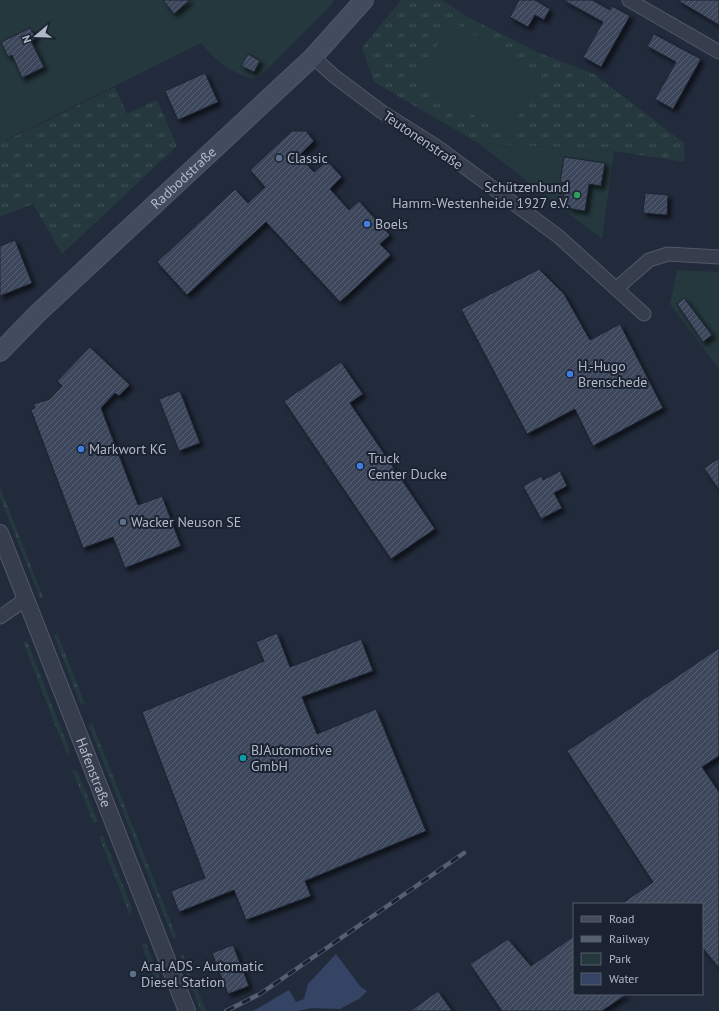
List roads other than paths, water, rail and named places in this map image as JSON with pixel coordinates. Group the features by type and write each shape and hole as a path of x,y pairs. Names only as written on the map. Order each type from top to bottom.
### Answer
{"main road":[{"name":"Radbodstraße","path":"3,347 313,58 364,0"}],"street":[{"path":"629,0 719,52"},
{"name":"Teutonenstraße","path":"313,58 334,76 382,112 436,146 558,236 644,314"},
{"path":"617,288 649,260 668,254 719,256"},
{"name":"Hafenstraße","path":"0,533 187,1011"},
{"path":"0,617 26,599"}],"water":[{"path":"336,954 360,986 367,991 359,999 340,1009 312,1008 298,1011 253,1011 289,990 296,1002 304,999 308,984"}],"railway":[{"path":"226,1011 260,994 464,853"}],"place":[{"name":"Classic","path":"279,158"},
{"name":"Schützenbund Hamm-Westenheide 1927 e.V.","path":"577,195"},
{"name":"Boels","path":"367,224"},
{"name":"H.-Hugo Brenschede","path":"570,374"},
{"name":"Markwort KG","path":"81,449"},
{"name":"Truck Center Ducke","path":"360,466"},
{"name":"Wacker Neuson SE","path":"123,522"},
{"name":"BJAutomotive GmbH","path":"243,758"},
{"name":"Aral ADS - Automatic Diesel Station","path":"133,974"}]}
